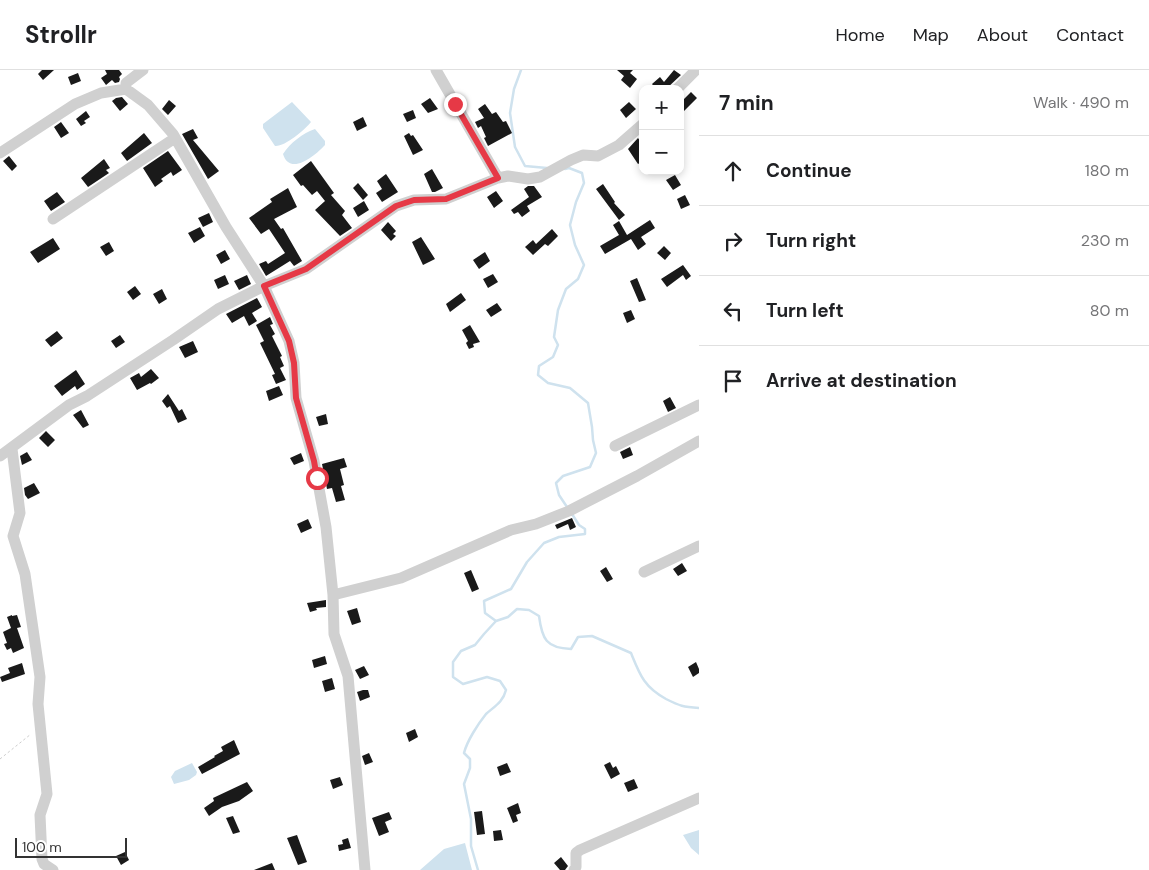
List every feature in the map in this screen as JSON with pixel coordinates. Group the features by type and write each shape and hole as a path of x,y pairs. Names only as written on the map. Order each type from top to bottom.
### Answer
{"street":[{"path":"126,89 126,83 143,70"},
{"path":"681,85 696,70"},
{"path":"440,71 498,178"},
{"path":"0,153 75,104 101,93 126,89 148,106 175,138 226,227 264,286 289,341 294,363 296,398 314,461 326,527 333,595 334,634 348,676 365,870"},
{"path":"0,456 12,449 31,432 69,405 173,340 218,309 264,286 306,269 396,206 414,200 446,199 498,178 508,176 528,179 540,177 583,155 598,156 620,145 639,128"},
{"path":"53,219 175,138"},
{"path":"615,446 699,404"},
{"path":"333,595 401,578 511,530 536,524 569,511 699,441"},
{"path":"12,449 20,513 13,536 25,574 40,677 39,727 47,794 40,815 42,859 44,864 53,870"},
{"path":"644,572 699,546"},
{"path":"574,870 576,867 576,854 580,850 699,798"}],"path":[{"path":"0,759 39,727"}],"water":[{"path":"292,102 311,122 289,141 275,146 263,128 263,124"},
{"path":"315,129 325,141 325,145 316,154 303,162 291,164 286,161 283,154 289,146 301,136"},
{"path":"192,763 197,772 196,775 189,780 174,784 171,777 175,771"},
{"path":"699,830 699,855 691,848 683,835"},
{"path":"465,843 472,870 420,870 444,849"}],"building":[{"path":"42,70 54,70 43,80 38,74"},
{"path":"105,70 119,70 122,74 119,77 119,82 115,83 112,80 106,85 101,78 107,74"},
{"path":"617,70 633,70 630,73 637,79 630,88 621,80 624,76"},
{"path":"674,70 681,75 670,85 652,84 660,77 664,82"},
{"path":"78,73 81,81 71,85 68,77"},
{"path":"691,92 697,98 684,111 684,99"},
{"path":"122,97 128,104 120,111 112,101"},
{"path":"430,98 438,109 428,113 421,104"},
{"path":"169,100 176,106 168,115 162,109"},
{"path":"629,102 636,109 626,118 620,110"},
{"path":"485,104 492,114 496,112 503,122 506,121 512,133 488,146 481,126 478,128 475,122 484,118 478,109"},
{"path":"413,110 416,118 407,122 403,114"},
{"path":"86,111 90,117 81,126 76,119"},
{"path":"363,117 367,126 357,131 353,122"},
{"path":"61,122 69,133 61,138 54,127"},
{"path":"193,129 198,138 193,140 219,171 208,179 182,134"},
{"path":"144,133 152,143 127,161 121,153"},
{"path":"409,133 411,136 413,135 423,150 413,155 404,136"},
{"path":"638,138 639,163 638,164 628,149"},
{"path":"168,151 182,170 173,176 171,172 161,179 163,181 155,187 143,168"},
{"path":"9,156 17,166 12,171 3,161"},
{"path":"104,159 110,168 106,170 109,173 88,187 81,178"},
{"path":"311,161 334,193 331,195 345,211 342,215 352,228 340,236 315,210 325,201 317,191 312,195 303,185 301,186 293,175"},
{"path":"432,169 443,188 435,192 432,192 424,174"},
{"path":"386,174 398,192 382,202 376,193 382,189 377,181"},
{"path":"675,175 681,185 673,190 666,180"},
{"path":"358,183 368,195 363,200 353,188"},
{"path":"603,184 614,203 625,215 619,220 596,189"},
{"path":"528,186 534,186 542,197 527,206 530,211 522,217 518,212 514,214 511,210 529,197 524,189"},
{"path":"288,188 297,207 274,219 281,229 283,228 302,261 294,266 290,261 266,276 259,264 266,261 268,264 285,253 269,229 261,234 249,218 272,202 270,199"},
{"path":"496,191 503,201 494,208 487,197"},
{"path":"57,192 65,202 51,211 44,201"},
{"path":"685,195 690,205 681,209 677,199"},
{"path":"364,201 369,210 358,217 353,208"},
{"path":"209,213 213,222 203,227 198,218"},
{"path":"650,220 655,228 641,237 646,244 638,250 631,239 605,254 600,246 619,235 613,225 619,221 627,235"},
{"path":"388,222 396,231 393,234 396,236 391,241 381,230"},
{"path":"200,227 205,236 194,243 188,233"},
{"path":"552,229 558,236 548,246 545,244 533,255 525,247 533,240 536,244"},
{"path":"421,237 435,259 423,265 412,242"},
{"path":"53,238 60,249 38,263 30,252"},
{"path":"109,242 114,251 106,256 100,247"},
{"path":"664,246 671,253 665,260 657,253"},
{"path":"225,250 230,259 221,264 216,255"},
{"path":"485,252 490,261 479,269 473,260"},
{"path":"683,265 691,276 686,280 683,275 667,287 661,279"},
{"path":"493,274 498,282 488,288 483,279"},
{"path":"225,275 229,284 218,289 214,280"},
{"path":"247,275 251,284 239,290 234,281"},
{"path":"637,278 646,300 639,302 630,281"},
{"path":"135,286 141,294 133,300 127,292"},
{"path":"162,289 167,299 159,304 153,294"},
{"path":"461,293 466,300 450,312 446,304"},
{"path":"257,298 262,307 252,313 257,321 249,326 244,316 232,323 226,314"},
{"path":"497,303 502,310 491,317 486,310"},
{"path":"631,310 635,319 627,323 623,313"},
{"path":"270,317 273,324 270,325 275,334 272,336 282,356 280,357 284,366 280,368 286,380 276,384 272,375 275,374 260,343 264,341 256,325"},
{"path":"470,325 480,342 473,344 474,347 469,349 466,343 468,341 462,330"},
{"path":"57,331 63,338 51,347 45,340"},
{"path":"120,335 125,342 116,348 111,341"},
{"path":"193,341 198,352 185,358 179,347"},
{"path":"151,369 159,378 137,390 130,378 139,373 141,377"},
{"path":"76,370 85,384 77,390 75,386 62,396 54,386"},
{"path":"279,386 283,395 269,401 266,391"},
{"path":"168,394 179,411 182,409 187,419 178,423 170,406 167,408 162,401"},
{"path":"670,397 676,408 668,412 663,401"},
{"path":"81,410 89,425 83,428 73,415"},
{"path":"326,414 328,424 319,426 316,417"},
{"path":"46,431 55,440 48,447 39,438"},
{"path":"630,447 633,455 623,459 620,452"},
{"path":"27,452 32,460 22,465 20,456"},
{"path":"301,453 304,461 294,465 290,458"},
{"path":"344,458 347,467 340,469 344,485 341,486 345,500 336,502 332,488 327,489 322,464"},
{"path":"34,483 40,493 28,499 24,488"},
{"path":"572,518 576,527 570,530 568,524 557,529 555,525"},
{"path":"308,519 312,528 301,533 297,524"},
{"path":"682,563 687,571 678,576 673,569"},
{"path":"606,567 613,579 607,582 600,571"},
{"path":"471,570 479,589 472,592 464,573"},
{"path":"326,600 326,607 316,608 317,610 310,612 307,603"},
{"path":"357,608 361,622 352,625 347,611"},
{"path":"17,615 21,627 17,628 24,648 13,653 11,648 7,650 4,644 7,643 3,632 11,628 7,617"},
{"path":"325,656 327,664 314,668 312,660"},
{"path":"696,662 699,673 693,677 688,667"},
{"path":"22,663 25,674 2,682 0,677 10,673 8,668"},
{"path":"364,666 369,675 360,679 355,670"},
{"path":"332,678 335,689 325,692 322,681"},
{"path":"368,690 370,697 360,701 357,692"},
{"path":"415,729 418,737 409,742 406,733"},
{"path":"234,740 240,754 202,774 198,767 223,751 221,747"},
{"path":"369,753 373,762 365,765 362,756"},
{"path":"610,762 613,768 616,766 620,774 611,779 604,765"},
{"path":"507,763 511,772 500,776 497,767"},
{"path":"340,777 343,785 333,789 330,780"},
{"path":"634,779 638,788 628,792 624,783"},
{"path":"247,782 253,791 239,801 222,807 209,816 204,808 214,801 213,798"},
{"path":"518,803 521,813 516,815 518,821 513,823 507,808"},
{"path":"482,811 485,834 477,835 474,812"},
{"path":"389,812 392,819 385,822 389,832 379,836 372,818"},
{"path":"233,816 240,832 233,834 226,818"},
{"path":"501,830 503,840 494,841 493,831"},
{"path":"297,835 307,862 298,865 287,838"},
{"path":"348,838 351,848 339,851 338,845 343,844 342,840"},
{"path":"125,852 129,860 121,865 116,856"},
{"path":"561,857 568,866 565,870 560,870 554,863"},
{"path":"272,863 275,870 254,870"}],"waterway":[{"path":"521,70 514,89 510,113 515,147 525,166 547,168"},
{"path":"565,169 569,168 582,173 584,183 576,202 570,225 575,245 584,265 578,279 566,289 558,310 554,337 558,345 553,357 539,366 538,375 548,383 570,388 588,403 596,453 590,467 563,476 556,483 559,495 567,507"},
{"path":"572,514 579,525 585,529 585,534 559,537 544,543 527,562 511,589 484,601 485,613 496,621 508,617 517,609 529,610 539,616 544,636 547,641 556,647 571,649 578,637 592,636 631,653 640,674 653,690 678,705 699,708"},
{"path":"478,870 471,846 471,819 464,784 470,768 470,759 464,753 470,738 486,714 501,701 506,690 500,681 487,677 463,684 453,677 453,662 461,651 475,645 496,621"}],"route":[{"path":"317,478 296,398 294,363 289,341 264,286 306,269 396,206 414,200 446,199 498,178 455,104"}]}
